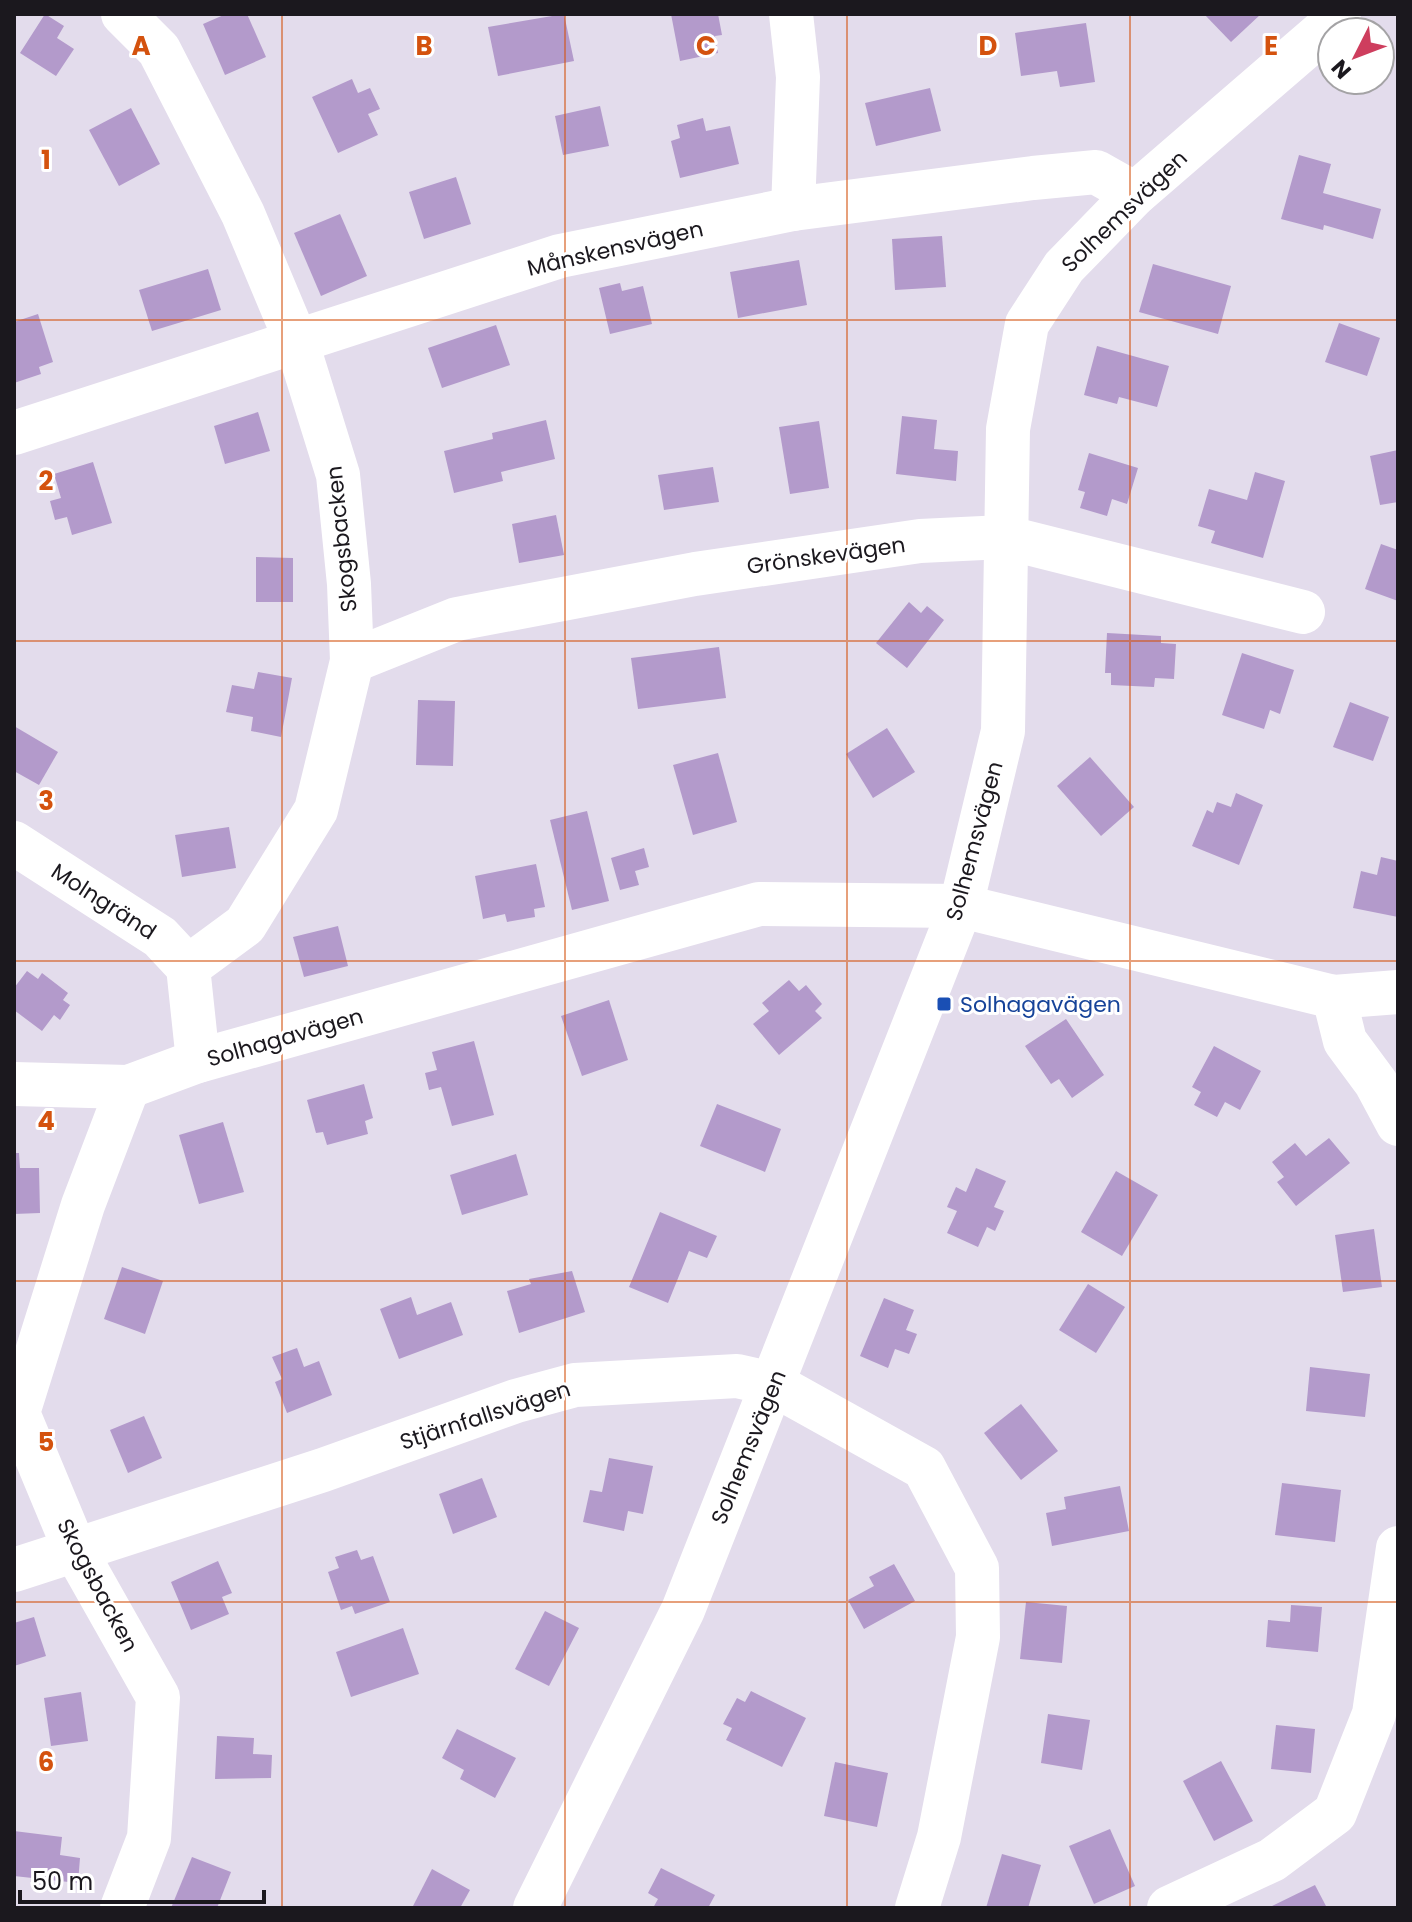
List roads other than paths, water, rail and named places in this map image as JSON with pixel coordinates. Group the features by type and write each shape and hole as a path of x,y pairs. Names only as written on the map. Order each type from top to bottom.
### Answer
{"street":[{"name":"Skogsbacken","path":"123,14 159,50 243,214 297,343 338,475 352,661 316,810 245,925 188,967"},
{"path":"791,14 798,77 793,209"},
{"name":"Solhemsvägen","path":"535,1908 683,1610 961,906 1003,731 1008,429 1027,324 1064,267 1135,194 1333,23 1339,14"},
{"name":"Månskensvägen","path":"14,433 560,256 793,209 1096,172 1135,194"},
{"name":"Grönskevägen","path":"352,661 457,619 710,572 920,541 1004,537 1303,612"},
{"name":"Molngränd","path":"14,843 160,937 188,967"},
{"name":"Solhagavägen","path":"14,1084 128,1087 198,1061 759,904 961,906 1334,997 1398,992"},
{"path":"188,967 198,1061"},
{"path":"1334,997 1345,1041 1376,1083 1398,1124"},
{"name":"Skogsbacken","path":"122,1908 149,1838 158,1697 75,1550 18,1413 83,1205 128,1087"},
{"name":"Stjärnfallsvägen","path":"14,1570 323,1470 516,1401 575,1385 737,1376 773,1384 924,1468 977,1568 978,1637 939,1837 917,1908"},
{"path":"1169,1908 1272,1860 1335,1813 1374,1714 1390,1655 1398,1548"}],"place":[{"name":"Solhagavägen","path":"944,1004"}]}
